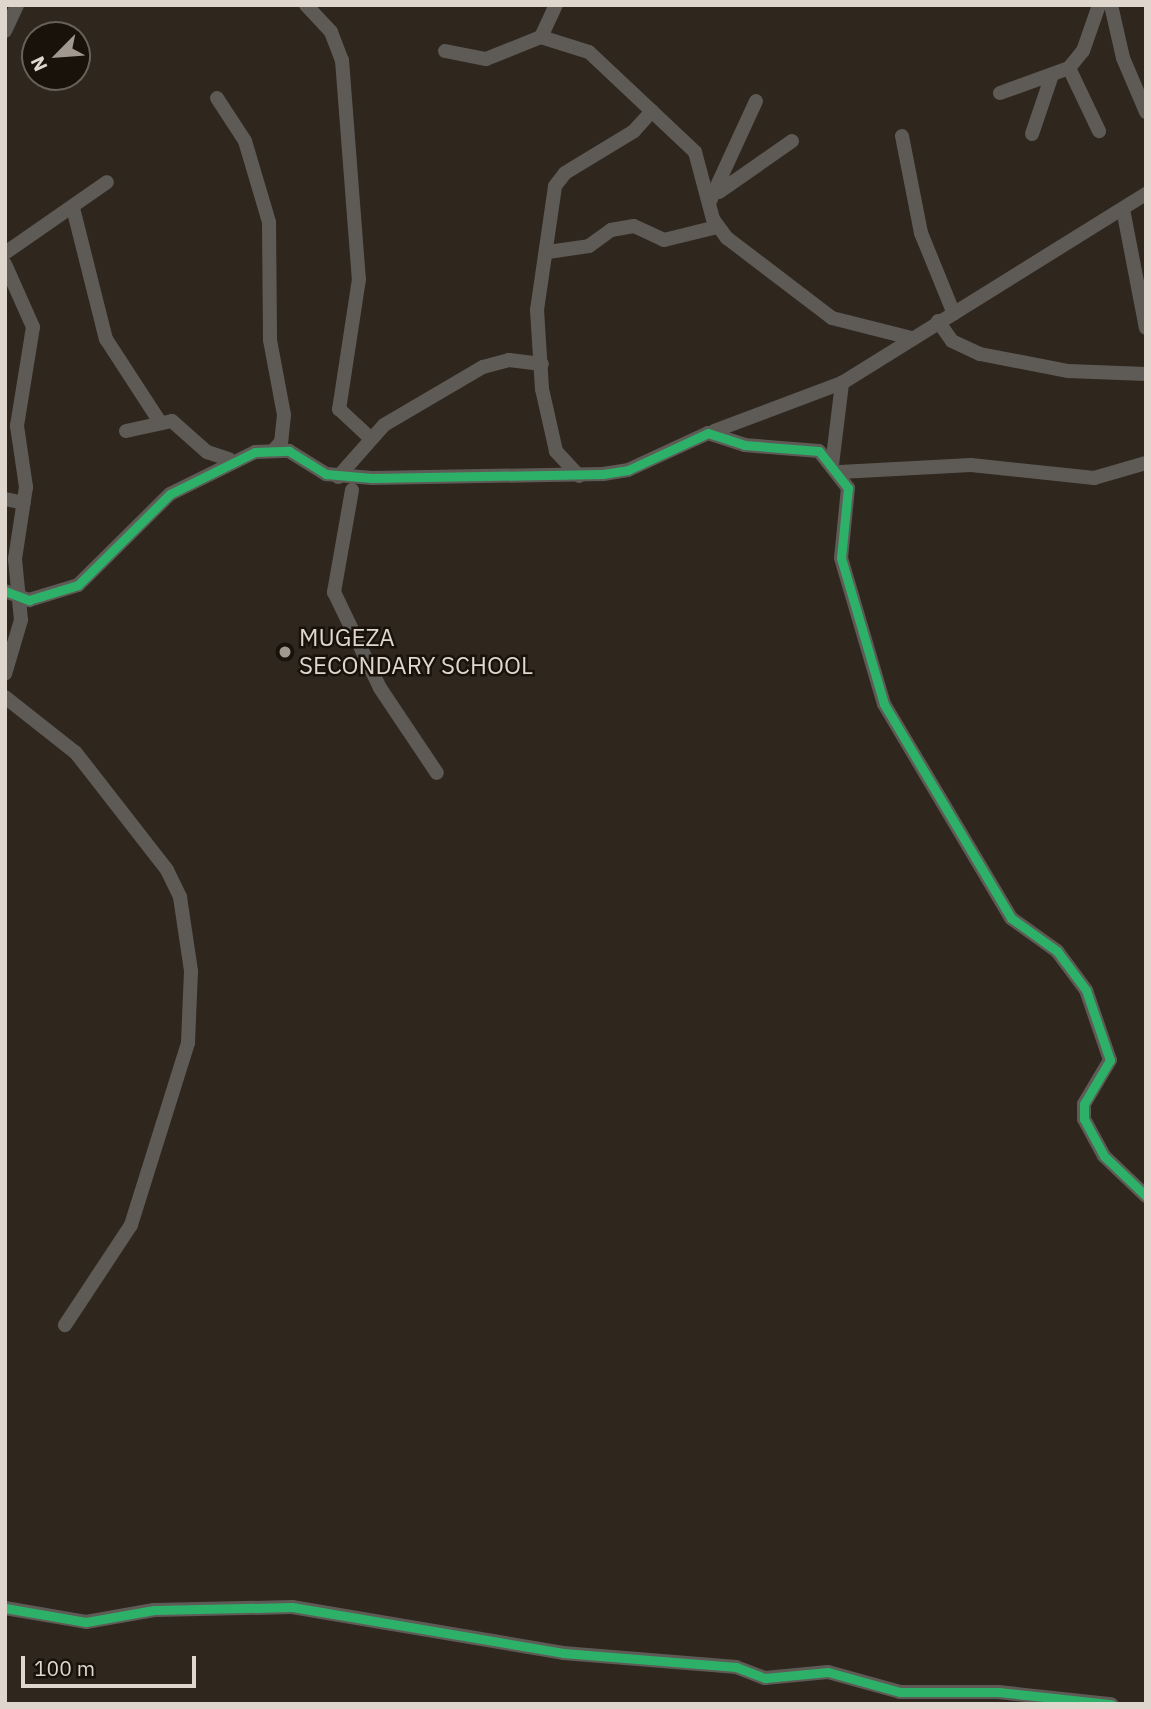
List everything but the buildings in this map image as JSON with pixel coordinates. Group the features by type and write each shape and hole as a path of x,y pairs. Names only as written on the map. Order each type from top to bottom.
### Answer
{"street":[{"path":"5,31 17,5"},
{"path":"306,5 335,39 342,60 359,279 339,409 369,437"},
{"path":"541,37 556,5"},
{"path":"1000,93 1069,68 1083,51 1099,5"},
{"path":"1111,5 1123,58 1146,112"},
{"path":"445,51 486,59 541,37 589,52 695,152 714,197 717,227 832,318 911,338"},
{"path":"1069,68 1099,131"},
{"path":"1032,134 1052,75"},
{"path":"217,98 245,141 269,222 270,340 284,415 281,442 273,451"},
{"path":"714,197 756,101"},
{"path":"579,476 564,465 550,435 537,310 558,178 618,143 652,111"},
{"path":"902,135 921,233 954,314"},
{"path":"714,197 792,141"},
{"path":"5,253 107,183"},
{"path":"11,594 41,599 78,585 170,494 229,459 273,451 304,457 338,477 579,476 628,470 708,433 842,383 1146,194"},
{"path":"73,208 106,339 160,422"},
{"path":"1124,209 1146,328"},
{"path":"548,252 589,246 611,230 634,226 664,240 717,227"},
{"path":"5,264 33,319 17,426 24,503 11,594 21,620 5,674"},
{"path":"938,321 952,341 980,354 1068,371 1146,374"},
{"path":"338,477 369,437 483,367 509,360 542,364"},
{"path":"836,468 842,383"},
{"path":"126,431 160,422 184,426 207,452 229,459"},
{"path":"708,433 744,445 819,451 836,468 848,499 841,558 884,704 1011,918 1077,972 1110,1060 1084,1104 1084,1119 1104,1156 1146,1196"},
{"path":"836,468 971,465 1094,478 1146,463"},
{"path":"352,490 334,592 389,704 437,773"},
{"path":"5,499 24,503"},
{"path":"5,697 76,753 167,870 180,897 190,958 188,1043 131,1226 65,1325"},
{"path":"5,1608 86,1622 154,1610 292,1607 563,1653 736,1667 765,1678 828,1672 900,1692 998,1692 1111,1704"}],"cycle path":[{"path":"5,591 29,600 78,585 170,494 255,452 289,451 326,474 372,478 603,474 628,470 708,433 744,445 819,451 848,488 841,558 884,704 1011,918 1057,951 1086,990 1110,1060 1084,1104 1084,1119 1104,1156 1146,1196"},
{"path":"5,1608 86,1622 154,1610 292,1607 563,1653 736,1667 765,1678 828,1672 900,1692 998,1692 1111,1704"}],"place":[{"name":"MUGEZA SECONDARY SCHOOL","path":"285,652"}]}
